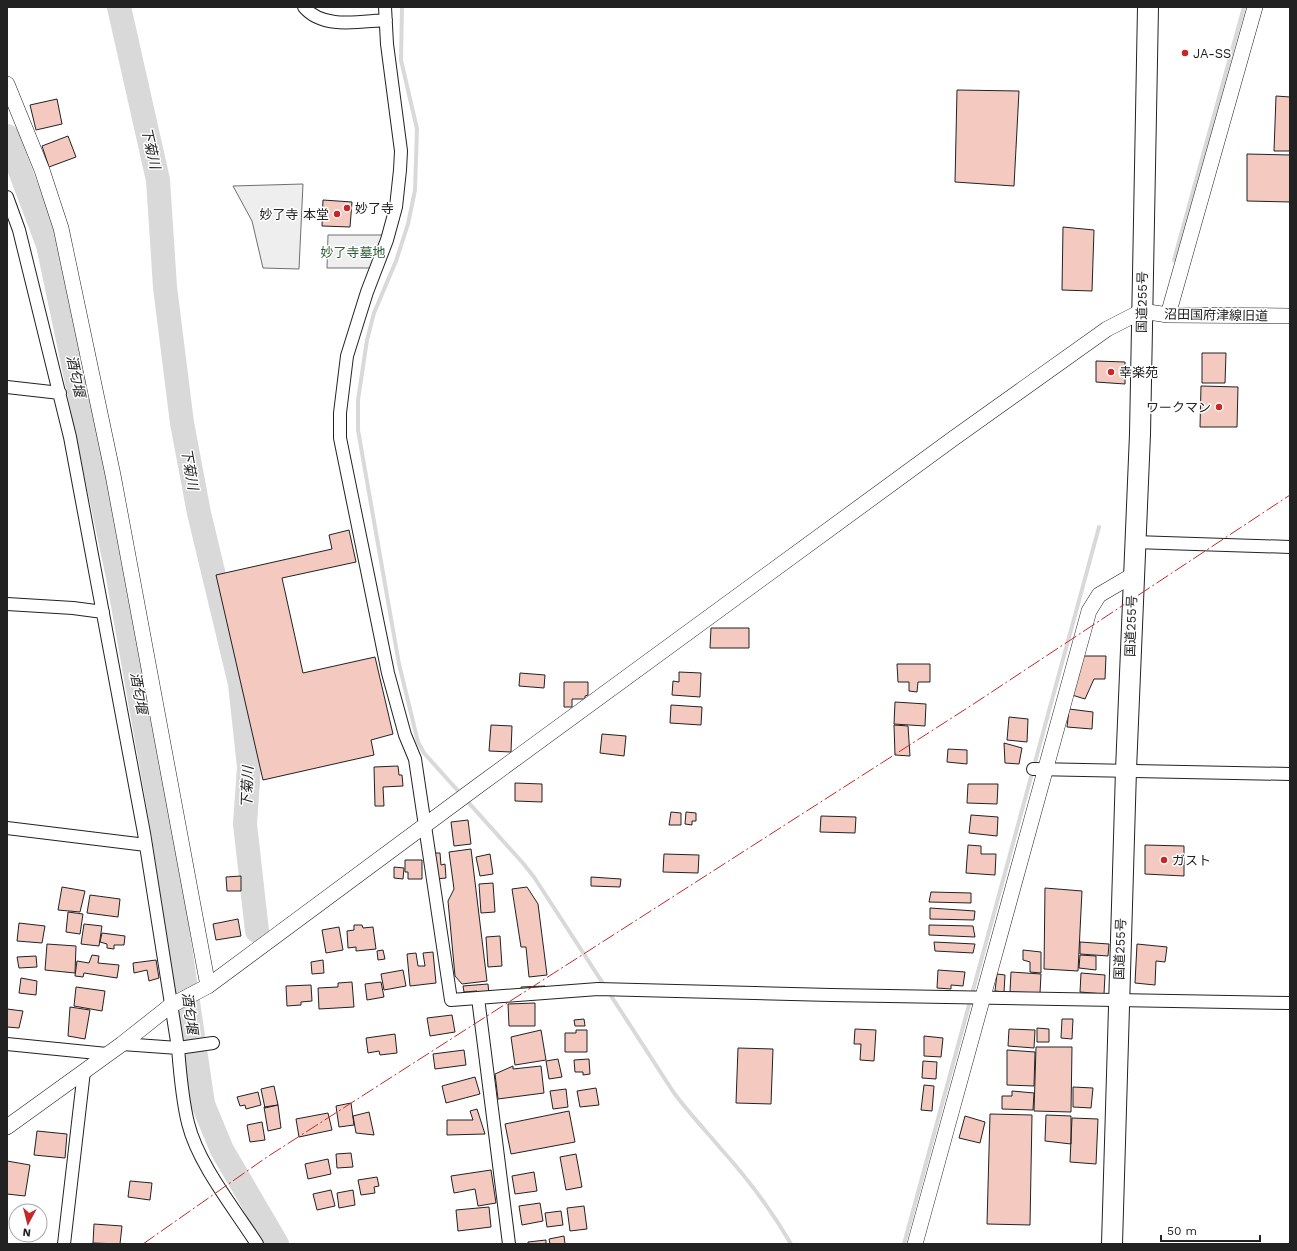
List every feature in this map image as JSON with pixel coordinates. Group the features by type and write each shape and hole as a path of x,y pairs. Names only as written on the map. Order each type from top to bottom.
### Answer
{"highway":[{"name":"国道255号","path":"1112,1244 1126,770 1134,542 1140,434 1148,7"}],"street":[{"path":"304,7 316,17 333,22 386,20"},
{"path":"385,7 387,44 401,151 396,207 387,240 347,356 340,413 340,438 388,673 403,728 415,759 451,1000 598,989 624,989 815,995 965,996 1290,1003"},
{"path":"1168,315 1255,7"},
{"path":"7,84 42,170 61,228 113,475 208,986"},
{"path":"7,197 19,230 60,392 103,612 146,845 178,1048 179,1068 188,1123 193,1140 205,1164 257,1244"},
{"path":"7,225 19,230"},
{"path":"7,1127 122,1044 171,1006 208,986 478,786 1088,342 1107,329 1142,311"},
{"name":"沼田国府津線旧道","path":"1142,311 1168,315 1290,316"},
{"path":"7,387 60,392"},
{"path":"1134,542 1290,547"},
{"path":"915,1244 984,997 1041,769 1089,611 1099,595 1133,575"},
{"path":"7,604 73,608 103,612"},
{"path":"1041,769 1290,774"},
{"path":"7,828 146,845"},
{"path":"478,998 509,1244"},
{"path":"122,1044 178,1048 213,1043"},
{"path":"7,1044 107,1054"},
{"path":"64,1244 84,1071"}],"green space":[{"path":"303,184 299,269 263,268 252,221 233,186"},
{"name":"妙了寺墓地","path":"328,235 384,235 375,268 327,268"}],"building":[{"path":"957,90 1019,91 1014,186 955,182"},
{"path":"1276,96 1290,97 1290,151 1274,151"},
{"path":"57,99 62,124 36,130 30,105"},
{"path":"68,136 76,157 49,167 42,146"},
{"path":"1247,154 1290,155 1290,202 1247,201"},
{"name":"妙了寺 本堂","path":"323,200 352,202 350,227 322,226"},
{"path":"1063,227 1094,230 1092,291 1062,290"},
{"path":"1202,353 1226,353 1225,383 1202,383"},
{"name":"幸楽苑","path":"1096,361 1125,362 1125,384 1096,382"},
{"name":"ワークマン","path":"1201,386 1238,387 1237,427 1200,427"},
{"path":"349,530 356,562 282,578 303,673 375,657 393,734 371,740 374,755 263,780 216,575 332,549 329,535"},
{"path":"711,628 749,628 749,648 710,648"},
{"path":"1082,656 1106,656 1105,679 1094,679 1085,699 1072,695"},
{"path":"897,664 930,664 930,682 918,682 917,692 909,691 909,682 898,682"},
{"path":"679,672 701,673 700,697 672,695 673,681 679,682"},
{"path":"520,673 545,675 544,688 519,686"},
{"path":"564,682 588,682 588,695 585,696 585,699 572,699 572,707 564,707"},
{"path":"895,702 926,704 925,726 894,724"},
{"path":"671,705 702,707 701,725 670,723"},
{"path":"1069,709 1093,712 1092,729 1067,727"},
{"path":"1009,717 1028,719 1027,742 1007,740"},
{"path":"491,725 512,726 511,752 489,751"},
{"path":"894,725 908,726 910,756 895,755"},
{"path":"602,734 626,736 624,756 600,753"},
{"path":"1004,743 1022,748 1019,764 1005,763"},
{"path":"948,749 967,750 967,764 947,762"},
{"path":"398,766 399,775 402,775 403,786 383,787 384,806 375,806 374,767"},
{"path":"515,783 542,784 542,802 515,801"},
{"path":"968,784 998,784 997,804 967,803"},
{"path":"671,812 681,813 681,825 669,825"},
{"path":"686,812 696,813 696,821 692,821 692,825 685,824"},
{"path":"971,815 998,817 997,836 969,833"},
{"path":"821,816 856,817 855,833 820,832"},
{"path":"468,820 471,844 454,846 451,822"},
{"path":"968,845 981,846 981,854 996,854 995,875 966,873"},
{"name":"ガスト","path":"1145,845 1184,846 1184,876 1145,874"},
{"path":"471,849 487,981 462,984 455,976 448,901 454,889 449,852"},
{"path":"435,853 440,853 441,865 445,864 446,878 436,879"},
{"path":"490,854 493,874 480,876 476,857"},
{"path":"664,854 699,855 698,873 663,872"},
{"path":"405,860 422,860 422,879 408,879 408,872 405,872"},
{"path":"394,867 404,868 403,879 394,878"},
{"path":"241,876 241,891 227,891 226,877"},
{"path":"591,877 621,879 620,887 591,886"},
{"path":"493,883 495,912 481,913 479,884"},
{"path":"62,887 85,891 80,912 58,910"},
{"path":"527,887 538,904 547,975 529,977 526,947 521,947 512,889"},
{"path":"1045,888 1082,891 1078,971 1044,969"},
{"path":"931,892 971,893 971,903 929,902"},
{"path":"90,895 120,899 118,917 87,913"},
{"path":"930,908 975,911 974,920 930,919"},
{"path":"68,912 83,914 80,934 66,932"},
{"path":"238,919 241,936 216,940 213,924"},
{"path":"19,923 45,926 42,943 17,941"},
{"path":"84,924 102,926 99,946 81,944"},
{"path":"354,925 362,925 363,928 373,927 376,949 356,951 356,947 348,948 347,931 354,930"},
{"path":"929,925 973,926 975,937 929,935"},
{"path":"339,927 343,950 326,953 322,930"},
{"path":"102,933 125,936 124,945 114,945 114,949 107,948 107,944 100,942"},
{"path":"500,936 502,966 488,967 486,937"},
{"path":"934,942 975,944 973,953 935,951"},
{"path":"1080,942 1109,944 1108,956 1080,954"},
{"path":"47,944 76,946 75,973 45,970"},
{"path":"1137,944 1167,947 1165,962 1156,961 1155,985 1135,983"},
{"path":"383,950 385,959 378,960 377,951"},
{"path":"1023,950 1041,952 1041,973 1030,972 1030,962 1023,960"},
{"path":"433,952 436,983 410,986 407,954 416,953 418,966 425,966 423,953"},
{"path":"92,955 99,956 98,963 119,965 117,978 84,973 83,977 75,976 77,961 89,963"},
{"path":"1080,955 1096,956 1096,970 1079,968"},
{"path":"36,956 37,967 19,968 17,957"},
{"path":"156,960 159,978 149,981 147,970 134,973 133,963"},
{"path":"323,960 324,973 312,974 311,962"},
{"path":"403,970 406,986 384,990 381,974"},
{"path":"938,970 965,972 963,986 951,985 951,989 937,988"},
{"path":"1011,972 1041,974 1040,993 1010,992"},
{"path":"1081,973 1105,975 1104,994 1080,992"},
{"path":"997,974 1005,975 1004,992 995,991"},
{"path":"21,978 37,981 36,995 19,993"},
{"path":"352,982 354,1007 319,1009 318,988 338,987 338,983"},
{"path":"381,982 384,997 367,1000 365,984"},
{"path":"488,984 489,995 478,996 477,991 464,992 463,986"},
{"path":"311,985 312,1001 301,1002 301,1005 287,1006 286,986"},
{"path":"545,986 545,990 522,992 521,987"},
{"path":"76,987 105,991 102,1011 74,1006"},
{"path":"535,1003 535,1026 509,1026 508,1004"},
{"path":"70,1007 90,1010 85,1039 68,1036"},
{"path":"7,1009 23,1011 19,1028 7,1027"},
{"path":"452,1015 455,1032 430,1036 427,1018"},
{"path":"584,1019 585,1026 575,1026 574,1020"},
{"path":"1062,1019 1073,1019 1072,1039 1061,1038"},
{"path":"1037,1028 1049,1029 1049,1042 1037,1042"},
{"path":"855,1029 876,1030 874,1061 860,1060 861,1044 854,1044"},
{"path":"1009,1029 1035,1030 1034,1048 1008,1046"},
{"path":"541,1030 546,1060 515,1065 511,1037"},
{"path":"576,1030 587,1030 587,1052 565,1052 565,1033 576,1033"},
{"path":"395,1034 397,1053 380,1055 379,1051 368,1053 366,1038"},
{"path":"924,1036 943,1038 941,1057 924,1056"},
{"path":"1036,1047 1072,1047 1071,1112 1034,1111"},
{"path":"738,1048 773,1049 771,1104 736,1103"},
{"path":"464,1050 466,1065 435,1069 433,1054"},
{"path":"1007,1050 1035,1052 1034,1086 1007,1085"},
{"path":"558,1059 562,1077 549,1079 546,1061"},
{"path":"589,1059 590,1074 583,1075 583,1072 575,1072 574,1060"},
{"path":"923,1061 937,1062 936,1079 922,1078"},
{"path":"513,1066 513,1069 541,1066 544,1093 498,1099 495,1074"},
{"path":"475,1077 480,1094 446,1103 442,1086"},
{"path":"924,1085 934,1086 932,1111 921,1110"},
{"path":"274,1086 278,1105 265,1108 261,1089"},
{"path":"1073,1087 1093,1088 1091,1108 1073,1107"},
{"path":"596,1088 599,1105 580,1107 577,1091"},
{"path":"566,1089 568,1107 553,1109 550,1091"},
{"path":"1012,1091 1034,1093 1033,1110 1002,1109 1002,1096 1012,1096"},
{"path":"258,1092 261,1105 246,1109 245,1105 240,1106 237,1097"},
{"path":"351,1103 354,1125 339,1127 336,1106"},
{"path":"278,1105 281,1128 268,1131 264,1107"},
{"path":"477,1109 485,1134 447,1135 447,1120 473,1120 470,1111"},
{"path":"569,1111 575,1142 511,1154 505,1124"},
{"path":"369,1112 374,1135 356,1133 353,1116"},
{"path":"328,1113 332,1130 299,1137 296,1119"},
{"path":"990,1114 1032,1115 1030,1225 987,1224"},
{"path":"1046,1115 1071,1116 1071,1144 1045,1141"},
{"path":"965,1116 985,1122 980,1143 959,1138"},
{"path":"1072,1118 1098,1119 1096,1164 1070,1162"},
{"path":"262,1122 265,1140 250,1142 247,1125"},
{"path":"37,1131 67,1134 65,1158 34,1155"},
{"path":"351,1153 353,1167 337,1168 336,1154"},
{"path":"576,1154 582,1187 566,1190 560,1157"},
{"path":"328,1159 331,1174 308,1179 305,1164"},
{"path":"7,1161 30,1165 25,1196 7,1194"},
{"path":"491,1170 496,1203 478,1206 475,1189 454,1193 451,1176"},
{"path":"534,1172 537,1191 515,1194 512,1176"},
{"path":"377,1177 379,1186 374,1187 375,1193 361,1195 358,1180"},
{"path":"130,1181 152,1183 150,1200 128,1197"},
{"path":"331,1190 335,1206 317,1210 313,1194"},
{"path":"353,1190 355,1205 339,1208 337,1193"},
{"path":"540,1203 543,1221 522,1225 519,1206"},
{"path":"584,1206 587,1229 570,1231 567,1208"},
{"path":"489,1207 491,1227 458,1231 456,1210"},
{"path":"561,1211 563,1225 547,1227 545,1213"},
{"path":"94,1224 122,1226 120,1244 93,1243"},
{"path":"564,1236 565,1244 550,1244 549,1239"},
{"path":"546,1240 546,1244 528,1244 528,1242"}],"waterway":[{"name":"下菊川","path":"119,7 158,180 165,287 182,423 199,513 240,684 249,767 245,824 257,931"},
{"path":"402,7 401,60 417,129 415,190 408,224 396,261 374,313 367,340 358,400 358,430 399,664 418,742 424,753 534,877 674,1093 750,1183 776,1219 791,1244"},
{"path":"1174,260 1244,7"},
{"name":"酒匂堰","path":"7,136 48,245 118,577 162,825 203,1104 222,1150 277,1244"},
{"path":"904,1244 1099,527"}],"power":[{"path":"143,1244 267,1157 972,705 1290,495"}],"place":[{"name":"JA-SS","path":"1185,53"},
{"name":"妙了寺","path":"347,208"},
{"name":"妙了寺 本堂","path":"337,214"},
{"name":"幸楽苑","path":"1111,372"},
{"name":"ワークマン","path":"1219,407"},
{"name":"ガスト","path":"1164,860"}]}
